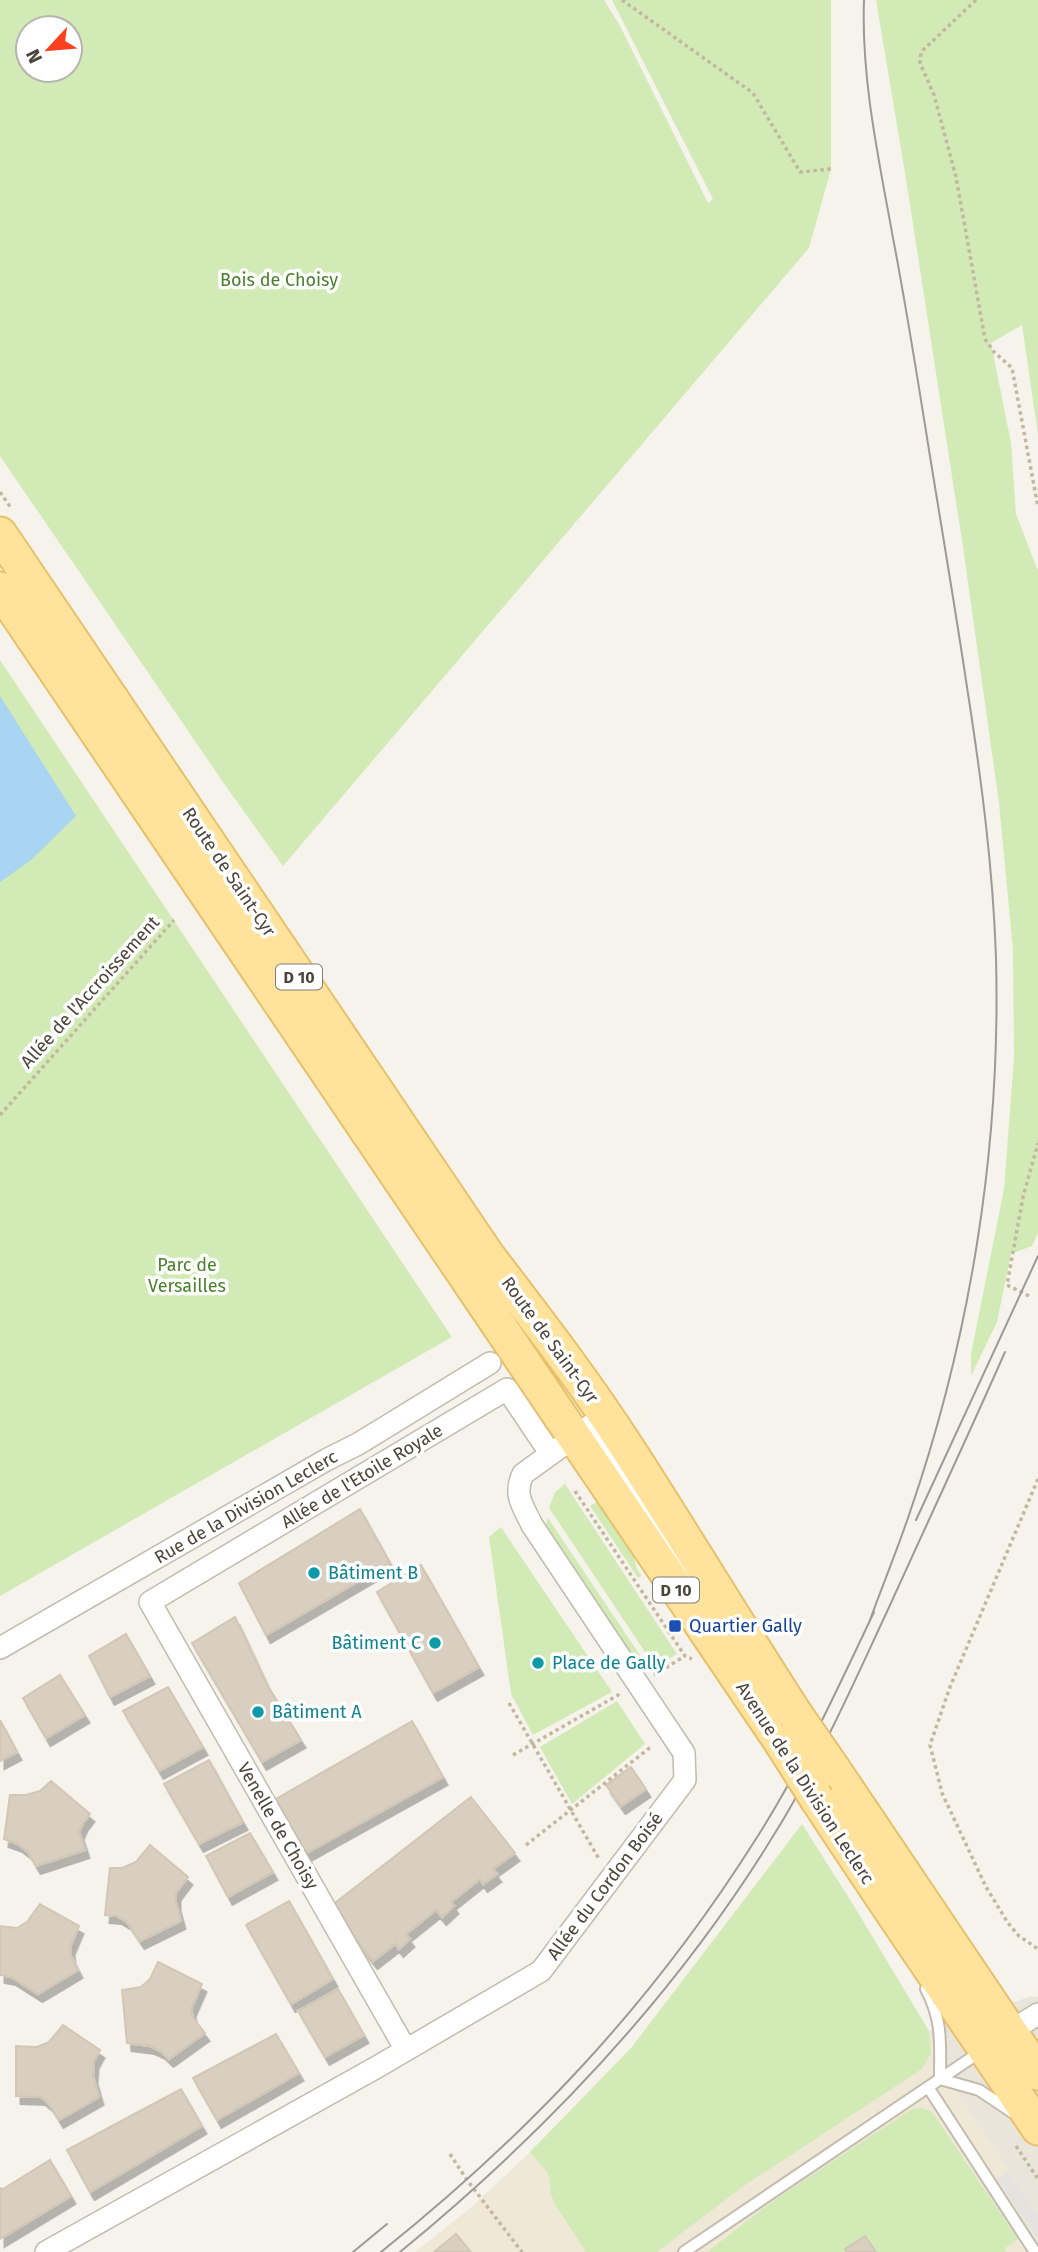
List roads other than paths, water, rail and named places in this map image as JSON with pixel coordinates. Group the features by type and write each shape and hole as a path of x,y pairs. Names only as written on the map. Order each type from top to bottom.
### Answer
{"main road":[{"name":"Route de Saint-Cyr","path":"0,534 488,1255 561,1352 579,1433"},
{"name":"Route de Saint-Cyr","path":"0,589 579,1433"},
{"name":"Avenue de la Division Leclerc","path":"579,1433 628,1448 732,1617 788,1729 817,1799 883,1901 998,2040 1038,2073"},
{"name":"Avenue de la Division Leclerc","path":"579,1433 788,1729 834,1770 998,2040 1038,2128"}],"street":[{"name":"Rue de la Division Leclerc","path":"0,1648 358,1444 490,1363"},
{"name":"Allée de l'Etoile Royale","path":"150,1602 507,1389 579,1433"},
{"name":"Allée du Cordon Boisé","path":"46,2252 541,1971 685,1780 684,1753 532,1525 520,1501 518,1485 523,1474 579,1433"},
{"name":"Venelle de Choisy","path":"150,1602 406,2050"},
{"path":"998,2040 1038,2014"}],"lane":[{"path":"883,1901 909,1957"},
{"path":"920,1979 937,2012 940,2079"},
{"path":"684,2252 998,2040"},
{"path":"940,2079 979,2090 1001,2103 1038,2134"},
{"path":"928,2087 1035,2252"}],"water":[{"path":"0,696 76,816 31,860 0,882"}],"tram line":[{"path":"864,0 865,60 872,119 914,355 977,755 989,856 996,958 993,1099 987,1169 965,1308 931,1445 905,1526 870,1620"},
{"path":"916,1520 1038,1256"},
{"path":"400,2252 516,2150 571,2095 673,1979 719,1918 802,1787 837,1719 1005,1352"},
{"path":"381,2252 436,2207 538,2112 585,2063 674,1957 715,1901 771,1814 818,1729 874,1612"},
{"path":"353,2252 387,2224"}],"place":[{"name":"Bâtiment B","path":"314,1573"},
{"name":"Quartier Gally","path":"675,1626"},
{"name":"Bâtiment C","path":"435,1643"},
{"name":"Place de Gally","path":"538,1663"},
{"name":"Bâtiment A","path":"258,1712"}],"park label":[{"name":"Bois de Choisy","path":"279,280"},
{"name":"Parc de Versailles","path":"187,1275"}]}
